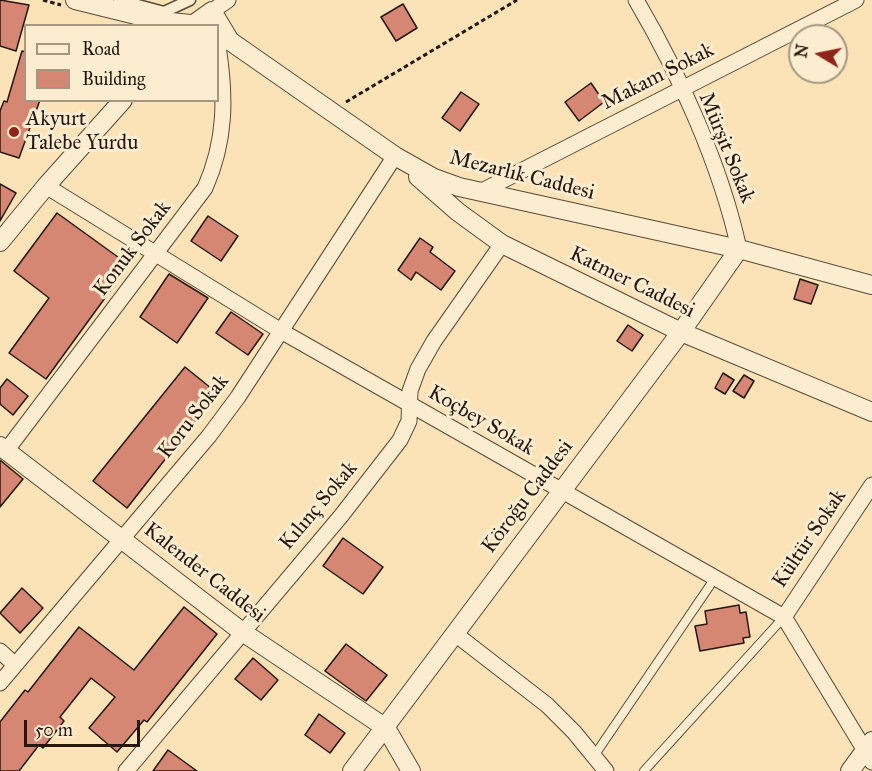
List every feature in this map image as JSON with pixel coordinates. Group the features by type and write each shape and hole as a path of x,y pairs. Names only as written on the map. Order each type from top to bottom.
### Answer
{"street":[{"path":"75,0 160,21 183,24"},
{"path":"119,0 164,12 190,0"},
{"name":"Mürşit Sokak","path":"636,0 681,89 729,207 739,249"},
{"name":"Makam Sokak","path":"480,192 856,0"},
{"path":"193,24 219,8"},
{"name":"Mezarlık Caddesi","path":"219,8 230,41 395,156 434,178 480,192 739,249 872,285"},
{"name":"Konuk Sokak","path":"3,448 205,188 214,168 223,125 224,107 219,56"},
{"path":"0,242 46,186 121,102"},
{"name":"Katmer Caddesi","path":"395,156 458,212 502,244 681,332 872,412"},
{"name":"Koru Sokak","path":"0,683 209,436 281,331 395,156"},
{"name":"Koçbey Sokak","path":"46,186 281,331 784,617 870,751"},
{"name":"Kılınç Sokak","path":"126,771 241,631 341,516 400,440 409,421 410,391 418,369 434,341 502,244"},
{"name":"Köroğu Caddesi","path":"352,771 681,332 739,249"},
{"name":"Kalender Caddesi","path":"3,448 241,631 386,728"},
{"name":"Kültür Sokak","path":"784,617 872,485"},
{"path":"454,633 547,705 606,771"},
{"path":"0,651 15,665"},
{"path":"386,728 411,771"},
{"path":"850,771 870,751"}],"lane":[{"path":"594,756 715,578"},
{"path":"644,771 784,617"}],"path":[{"path":"332,110 517,0"}],"building":[{"path":"0,0 29,5 16,51 0,46"},
{"path":"403,4 417,28 396,41 381,17"},
{"name":"Akyurt Talebe Yurdu","path":"22,51 24,52 24,102 39,102 19,158 0,152 0,111 4,101 7,102"},
{"path":"591,83 604,102 579,121 565,102"},
{"path":"461,92 479,104 460,131 442,118"},
{"path":"0,184 16,193 0,221"},
{"path":"57,213 129,265 46,379 9,353 49,298 14,271"},
{"path":"208,216 238,236 221,261 191,241"},
{"path":"420,238 433,247 430,252 455,271 441,290 416,272 411,280 398,270"},
{"path":"169,274 208,298 177,343 140,317"},
{"path":"800,279 818,285 811,304 794,299"},
{"path":"231,312 263,334 248,355 216,333"},
{"path":"628,325 643,335 632,351 617,341"},
{"path":"185,367 217,393 127,508 93,481"},
{"path":"723,373 734,380 725,394 715,388"},
{"path":"744,375 754,381 744,398 733,391"},
{"path":"7,379 28,396 13,415 0,404 0,388"},
{"path":"0,460 23,479 0,507"},
{"path":"343,538 383,567 363,594 323,566"},
{"path":"22,588 43,608 20,633 0,613"},
{"path":"739,605 740,613 746,612 750,637 743,638 744,643 700,651 695,626 707,624 705,611"},
{"path":"184,607 217,634 147,722 144,720 117,752 89,728 115,697 91,678 60,717 64,721 43,748 39,745 19,771 0,771 0,722 25,690 28,692 79,627 134,670"},
{"path":"346,644 387,675 366,701 325,671"},
{"path":"253,658 278,680 261,700 235,679"},
{"path":"319,714 345,733 330,753 305,735"},
{"path":"168,750 197,771 153,771"}],"place":[{"name":"Akyurt Talebe Yurdu","path":"14,132"}]}
